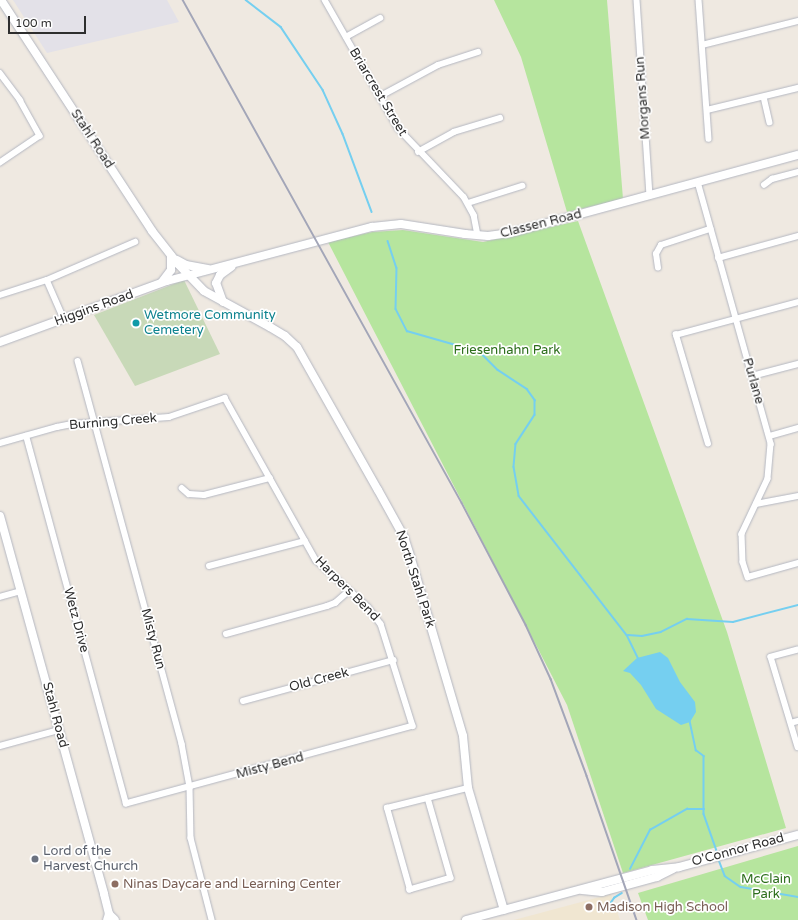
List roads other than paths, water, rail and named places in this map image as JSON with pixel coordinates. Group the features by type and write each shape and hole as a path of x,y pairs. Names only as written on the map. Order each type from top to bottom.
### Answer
{"street":[{"name":"Stahl Road","path":"0,0 152,232 188,276"},
{"name":"Briarcrest Street","path":"325,0 398,128 418,152 448,177 468,203 476,224 478,235"},
{"name":"Morgans Run","path":"637,0 650,196"},
{"path":"699,0 709,139"},
{"path":"346,37 380,18"},
{"path":"702,45 798,21"},
{"path":"379,97 438,64 478,52"},
{"path":"0,73 20,100 40,136 0,163"},
{"path":"707,110 798,88"},
{"path":"764,97 770,122"},
{"path":"418,152 454,132 500,118"},
{"name":"Classen Road","path":"188,276 394,224 478,235 519,231 798,155"},
{"path":"764,185 772,179 798,172"},
{"name":"Purlane","path":"698,182 735,319 770,436 770,470 756,504 747,520 740,546 748,577 798,563"},
{"path":"468,203 522,186"},
{"path":"658,268 656,254 661,245 710,229"},
{"path":"718,258 798,236"},
{"path":"0,295 47,280 135,242"},
{"path":"160,284 171,270 172,257 186,265 212,269"},
{"path":"223,302 216,283 220,276 232,265"},
{"name":"Higgins Road","path":"0,342 160,284 188,276"},
{"name":"North Stahl Park","path":"188,276 204,291 275,330 297,347 404,537 464,736 468,788 504,910"},
{"path":"47,280 64,319"},
{"path":"708,444 676,336 798,302"},
{"name":"Misty Run","path":"78,361 182,744 190,787 191,838 212,920"},
{"path":"752,376 798,364"},
{"name":"Burning Creek","path":"0,443 57,427 169,417 225,398"},
{"name":"Harpers Bend","path":"225,398 305,541 321,566 377,617 384,630 394,660 413,726"},
{"path":"770,436 798,428"},
{"name":"Wetz Drive","path":"26,436 126,804"},
{"path":"182,488 189,494 204,495 270,478"},
{"path":"756,504 798,496"},
{"name":"Stahl Road","path":"0,516 111,918"},
{"path":"209,566 305,541"},
{"path":"0,597 20,591"},
{"path":"226,634 327,606 335,603 349,591"},
{"path":"798,650 772,657 798,747"},
{"name":"Old Creek","path":"243,701 394,660"},
{"path":"791,723 798,721"},
{"name":"Misty Bend","path":"126,804 413,726"},
{"path":"0,746 59,730"},
{"path":"428,798 451,878 410,890 388,808 428,798 468,788"},
{"name":"O'Connor Road","path":"466,920 581,890 601,888 798,835"}],"water":[{"path":"660,652 668,658 680,682 695,702 696,712 690,722 681,725 656,709 641,685 630,673 623,671 637,658"}],"waterway":[{"path":"246,0 281,27 323,90 343,134 372,212"},
{"path":"388,241 397,268 396,309 407,331 480,352 498,370 527,389 535,400 535,415 516,444 514,467 519,496 627,635 639,660"},
{"path":"628,635 642,636 661,632 687,619 733,622 798,605"},
{"path":"690,721 696,750 704,756 704,814 718,854"},
{"path":"630,869 650,830 687,809 704,809"},
{"path":"719,860 725,876 741,887 798,897"},
{"path":"605,911 614,898 622,893"}],"railway":[{"path":"183,0 462,503 526,625 551,679 587,776 637,920"}],"place":[{"name":"Wetmore Community Cemetery","path":"136,323"},
{"name":"Lord of the Harvest Church","path":"35,859"},
{"name":"Ninas Daycare and Learning Center","path":"115,884"},
{"name":"Madison High School","path":"589,907"}],"park label":[{"name":"Friesenhahn Park","path":"507,350"},
{"name":"McClain Park","path":"766,888"}]}
